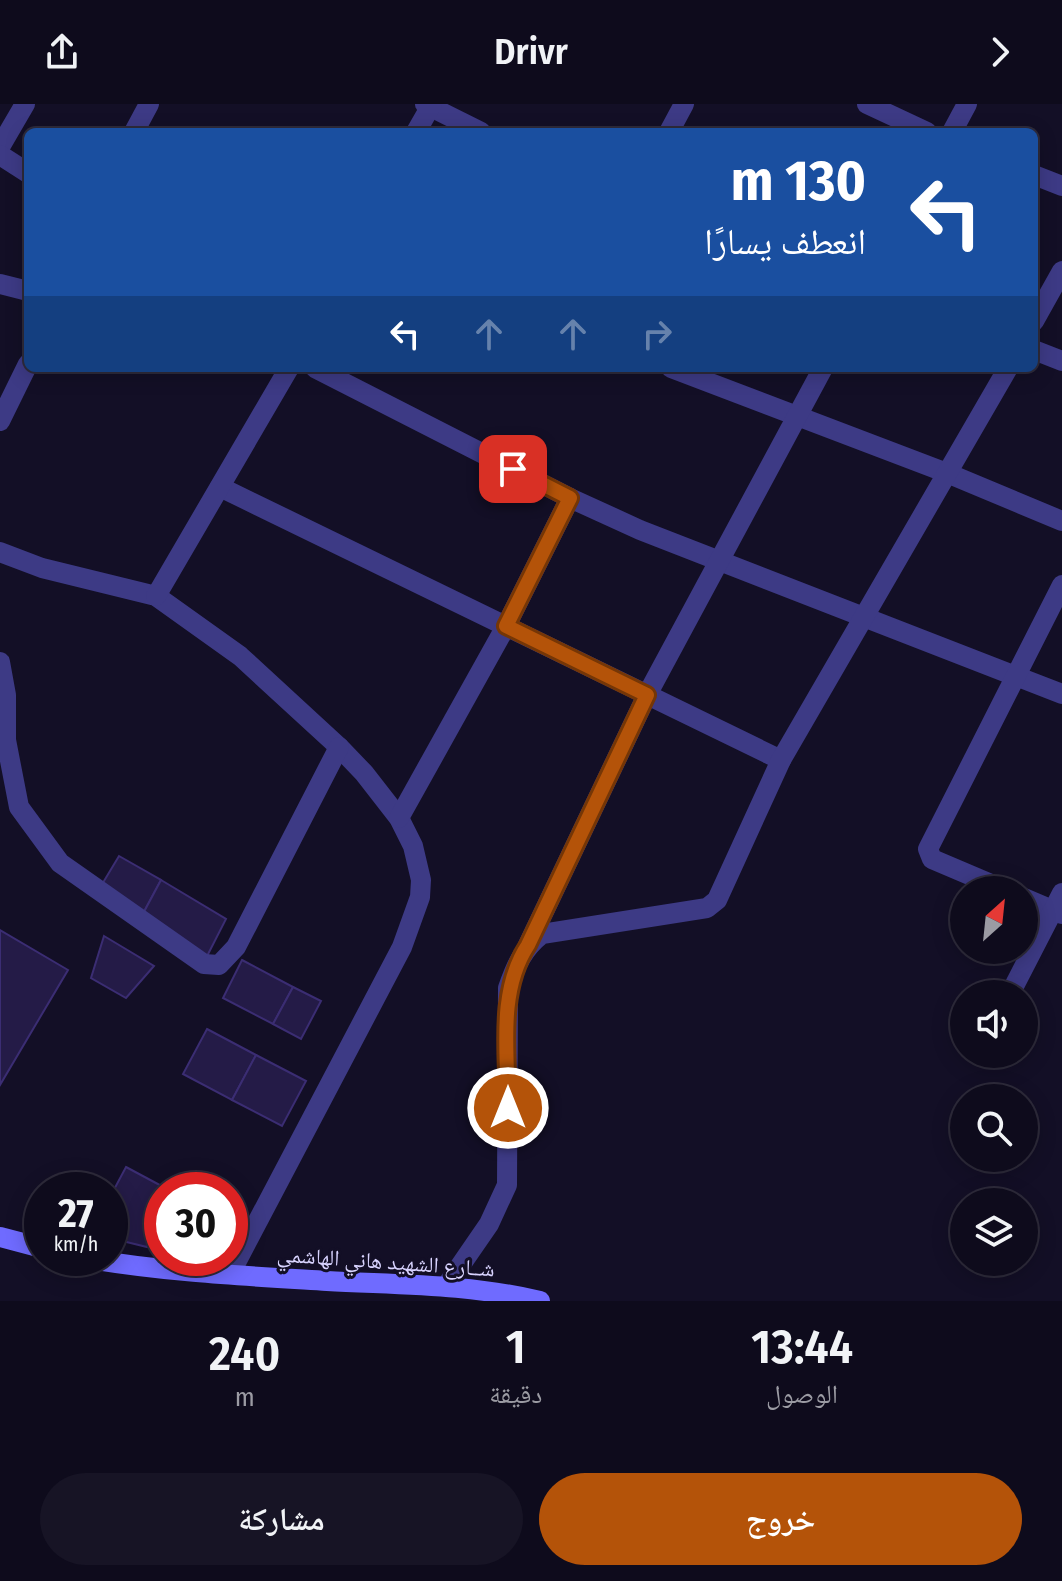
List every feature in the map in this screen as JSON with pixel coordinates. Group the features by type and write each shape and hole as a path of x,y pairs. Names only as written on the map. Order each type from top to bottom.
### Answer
{"street":[{"path":"0,147 25,104"},
{"path":"136,128 149,104"},
{"path":"671,128 684,104"},
{"path":"867,104 918,128"},
{"path":"954,128 967,104"},
{"path":"418,128 429,105 473,128"},
{"path":"0,155 24,170"},
{"path":"1038,177 1062,186"},
{"path":"1038,314 1062,271"},
{"path":"0,284 24,290"},
{"path":"1038,352 1062,361"},
{"path":"0,421 24,372"},
{"path":"156,596 287,372"},
{"path":"323,372 570,498 719,562 1062,694"},
{"path":"682,372 947,473 1062,521"},
{"path":"447,1285 489,1224 507,1185 508,988 517,962 528,945 647,695 821,372"},
{"path":"528,945 542,934 707,908 721,894 781,760 1006,372"},
{"path":"220,487 781,760"},
{"path":"399,818 506,626 570,498"},
{"path":"0,552 42,568 156,596 240,656 339,747 399,818 413,846 421,880 414,918 402,947 248,1240"},
{"path":"972,876 932,859 927,853 1062,585"},
{"path":"0,662 6,695 6,740 19,807 60,863 204,964 219,965 236,947 339,747"},
{"path":"1018,980 1059,906 1038,901"},
{"path":"0,1237 24,1243"},
{"name":"شــارع الشهيد هاني الهاشمي","path":"248,1275 447,1285 540,1301"}],"building":[{"path":"119,856 161,880 138,923 95,896"},
{"path":"161,880 226,919 203,964 138,923"},
{"path":"0,930 68,970 0,1085"},
{"path":"104,936 154,966 126,998 91,978"},
{"path":"242,960 293,987 273,1024 223,998"},
{"path":"293,987 321,1001 301,1039 273,1024"},
{"path":"207,1029 256,1055 232,1100 183,1074"},
{"path":"256,1055 306,1081 282,1126 232,1100"},
{"path":"126,1167 144,1177 144,1246 128,1242 128,1172 123,1172"}],"route":[{"path":"508,1108 508,988 517,962 528,945 647,695 506,626 570,498 513,469"}]}
